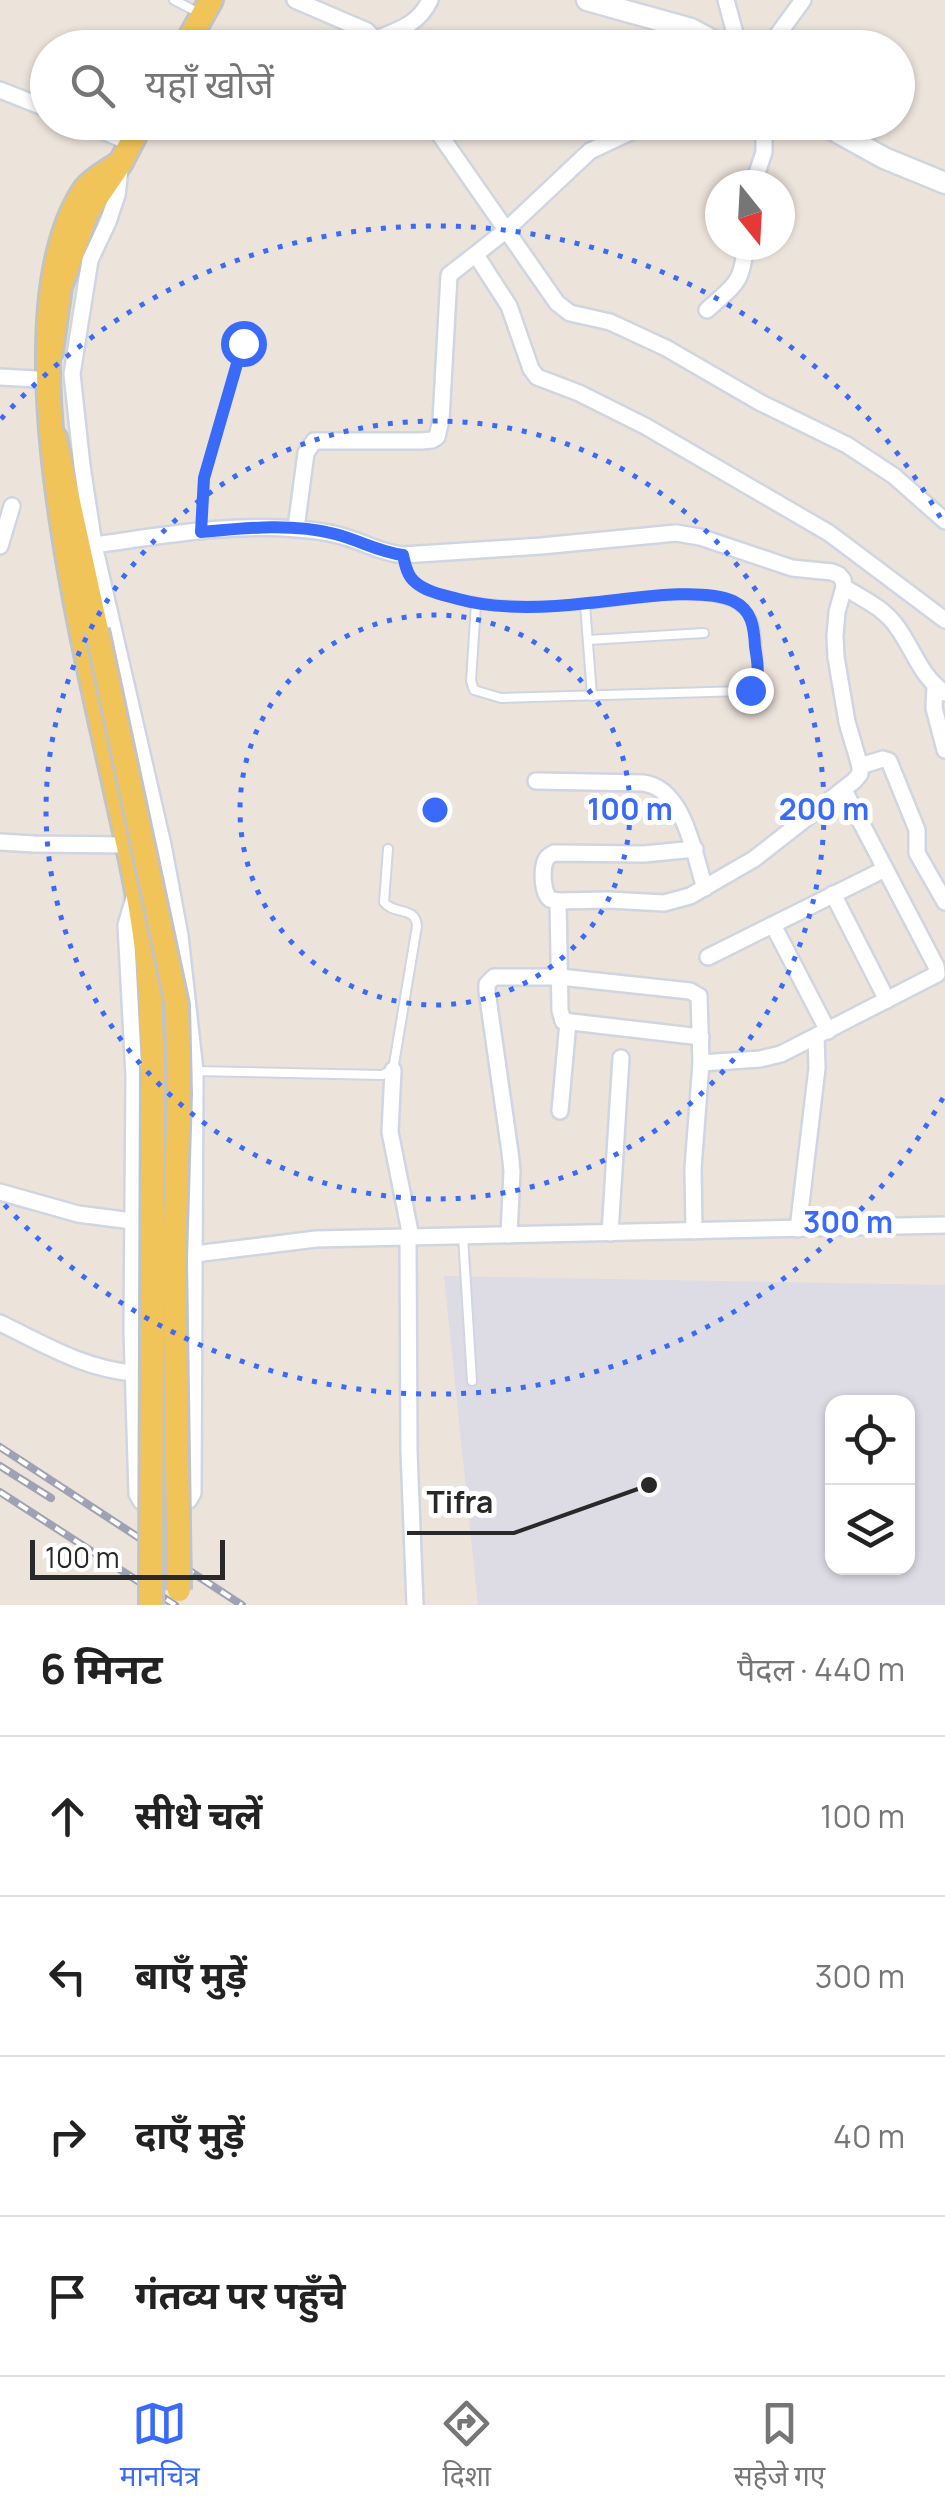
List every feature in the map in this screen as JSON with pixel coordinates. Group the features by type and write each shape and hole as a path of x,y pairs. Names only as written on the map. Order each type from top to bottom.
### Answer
{"main road":[{"path":"194,30 207,7"},
{"path":"131,142 86,187 61,226 46,266 36,379 55,527 115,787 148,968 153,1066 151,1605"},
{"path":"131,142 88,212 60,286 50,356 54,433 176,1005 179,1094 174,1260 180,1605"}],"street":[{"path":"295,0 361,30"},
{"path":"401,30 420,18 430,0"},
{"path":"587,0 695,30"},
{"path":"726,0 734,30"},
{"path":"781,30 803,0"},
{"path":"0,90 30,102"},
{"path":"443,140 558,303 570,312 610,322 666,348 761,403 847,445 894,476 945,521"},
{"path":"296,528 306,453 314,440 421,441 437,437 449,275 505,231 590,151 614,140"},
{"path":"758,170 764,140"},
{"path":"851,140 945,182"},
{"path":"131,142 113,208 90,260 72,374 94,545 171,886 180,936 195,1071 193,1493 188,1500 141,1501 134,1374 134,1060 126,925 136,891 171,886"},
{"path":"478,253 509,306 536,376 645,426 830,533 945,620"},
{"path":"707,310 742,276 744,260"},
{"path":"0,378 36,379"},
{"path":"0,546 12,506"},
{"path":"94,545 247,528 296,528 332,533 403,555 676,534 700,537 792,568 832,572 843,580 834,636 847,722 860,774 754,859 690,896 664,903 558,901 546,896 545,862 554,853 644,854 694,849"},
{"path":"844,588 884,611 940,690 934,708 945,750"},
{"path":"860,766 882,759 889,761 916,830 917,852 945,902"},
{"path":"536,782 652,784 663,791 684,822 705,888"},
{"path":"701,1062 774,1057 934,976 937,970 844,790"},
{"path":"0,842 126,846"},
{"path":"708,958 885,870"},
{"path":"834,894 888,1000"},
{"path":"558,901 563,1020 701,1038"},
{"path":"772,926 822,1034 798,1228"},
{"path":"509,1235 510,1152 487,984 494,977 560,976 696,992 700,1001 701,1062 693,1168 694,1231"},
{"path":"560,1111 568,1022"},
{"path":"610,1233 621,1058"},
{"path":"394,1070 390,1132 411,1236 409,1451 414,1605"},
{"path":"0,1192 78,1214 132,1220"},
{"path":"196,1254 316,1239 945,1225"},
{"path":"0,1323 66,1356 101,1369 134,1374"}],"lane":[{"path":"174,0 207,7"},
{"path":"201,532 204,478 243,343"},
{"path":"403,555 408,574 416,584 476,604 586,604 699,595 735,602 754,624 758,677 750,690 744,692 501,698 474,690 470,669 476,604"},
{"path":"586,604 592,696"},
{"path":"588,640 704,633"},
{"path":"195,1071 382,1075 394,1070 417,926 414,916 388,908 384,902 388,849"},
{"path":"463,1236 472,1381"}],"shaded area":[{"path":"444,1276 945,1285 945,1605 478,1605"}],"railway":[{"path":"0,1447 242,1605"},
{"path":"0,1466 51,1498"},
{"path":"0,1492 175,1605"}],"place":[{"name":"Tifra","path":"649,1485"}],"route":[{"path":"243,343 204,478 201,532 296,528 332,533 403,555 408,574 416,584 476,604 560,605 642,597 720,597 735,602 754,624 758,677 750,690"}]}
